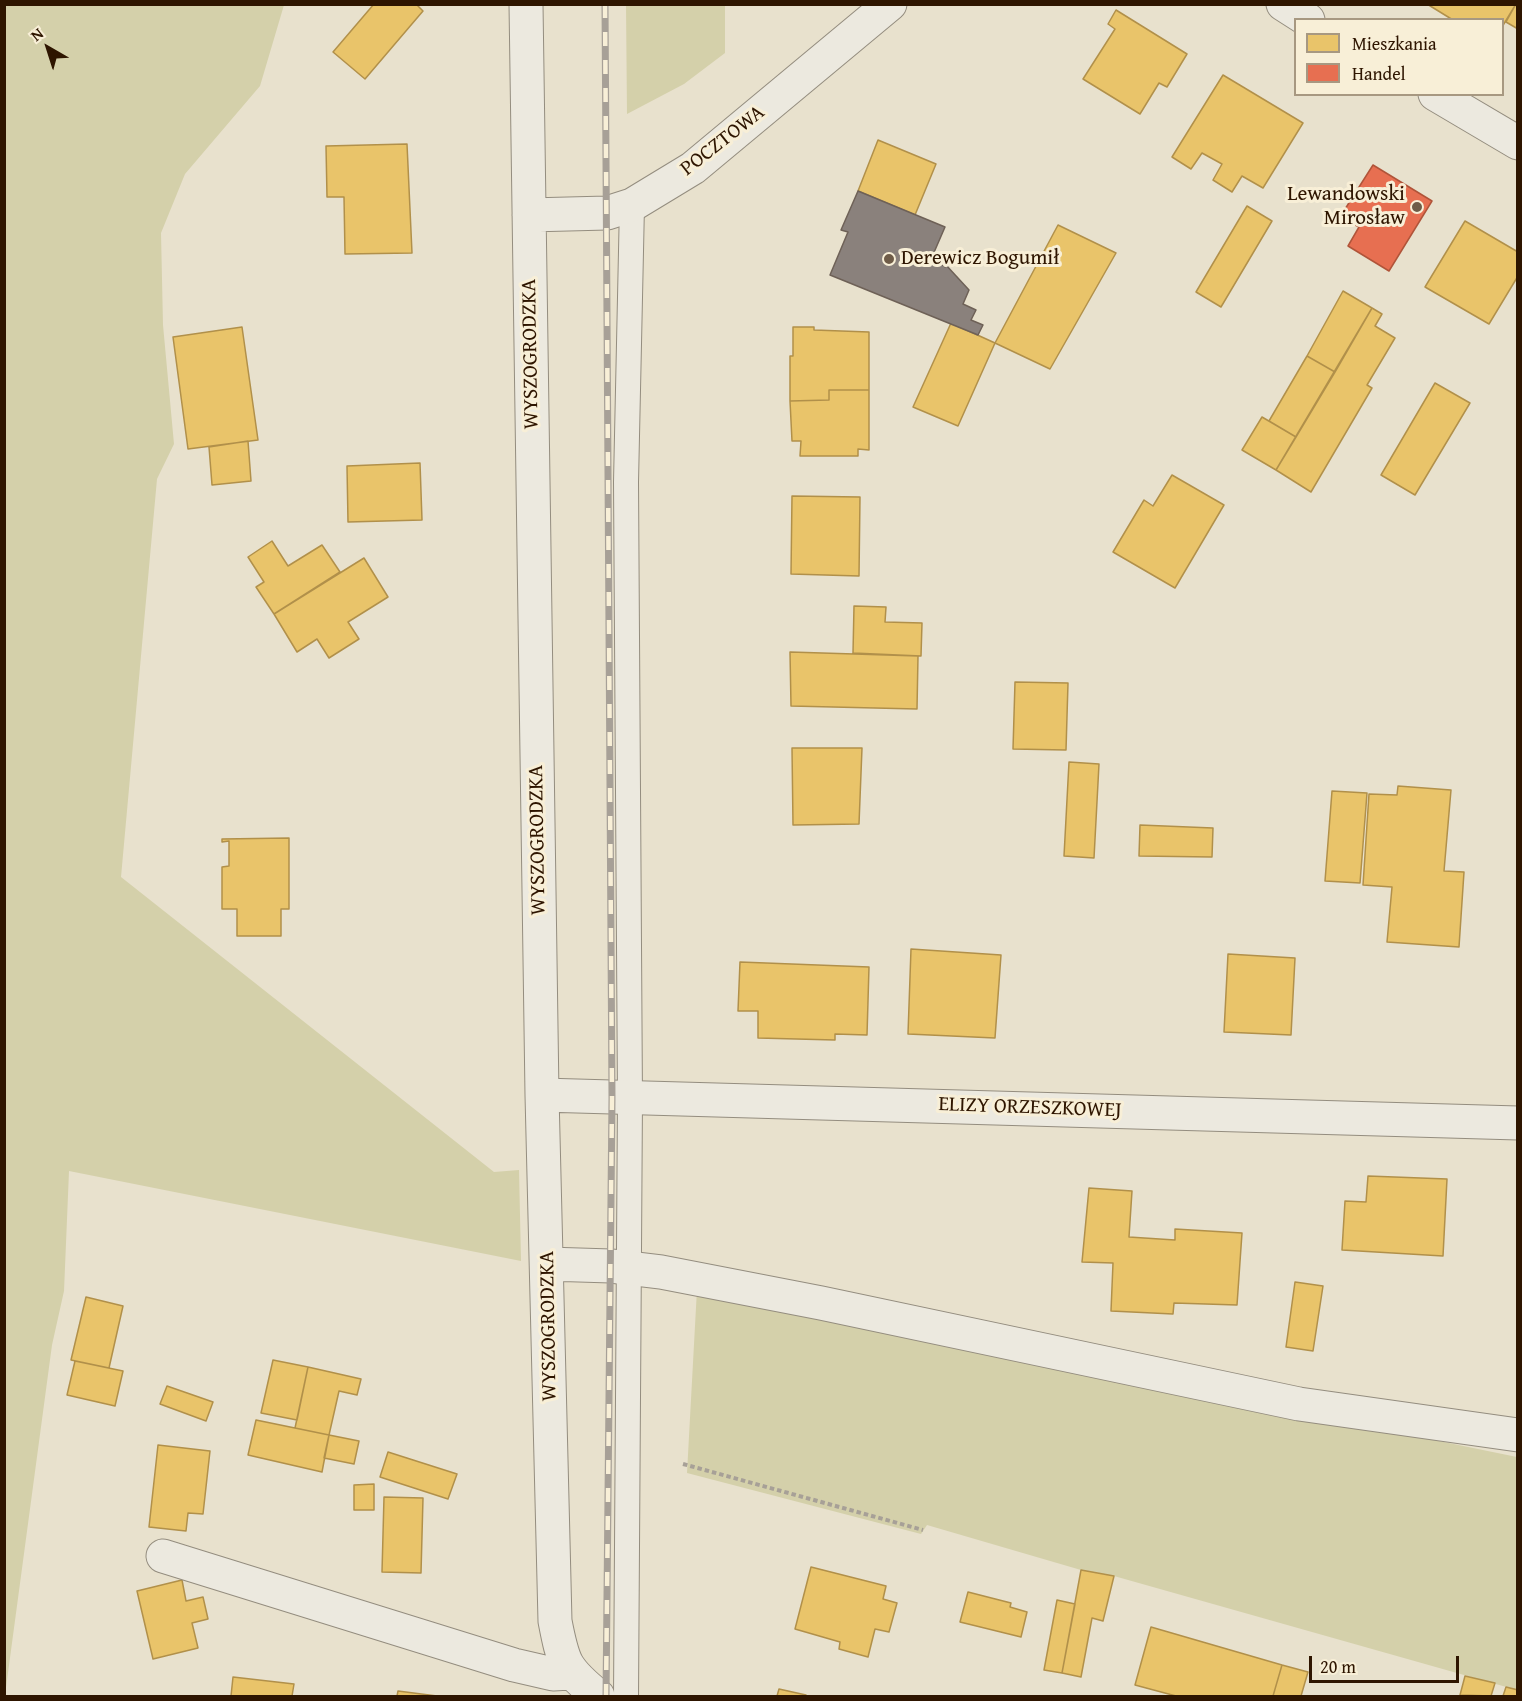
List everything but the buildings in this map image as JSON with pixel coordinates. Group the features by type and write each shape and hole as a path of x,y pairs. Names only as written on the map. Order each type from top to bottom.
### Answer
{"street":[{"name":"WYSZOGRODZKA","path":"526,4 542,1095 555,1621 561,1654 571,1673"},
{"name":"POCZTOWA","path":"529,215 607,213 632,205 693,168 890,4"},
{"path":"1283,4 1305,18"},
{"path":"1438,96 1518,143"},
{"name":"ELIZY ORZESZKOWEJ","path":"542,1095 1518,1123"},
{"path":"547,1264 661,1272 821,1303 1299,1404 1508,1433"},
{"path":"164,1556 514,1665 553,1674 571,1673 598,1696"}],"lane":[{"path":"626,1696 630,1099 626,482 632,205"}],"path":[{"path":"683,1464 923,1530"}],"shaded area":[{"path":"5,4 284,5 260,86 185,174 161,233 163,325 174,444 157,479 121,877 494,1172 519,1170 521,1261 69,1171 64,1291 52,1345 5,1695"},
{"path":"626,5 725,5 725,53 684,84 627,114"},
{"path":"697,1289 1517,1457 1517,1690 1114,1576 1081,1570 927,1525 921,1534 687,1473"}],"railway":[{"path":"605,4 612,1098 606,1696"}],"place":[{"name":"Lewandowski Mirosław","path":"1417,207"},
{"name":"Derewicz Bogumił","path":"889,259"}]}
